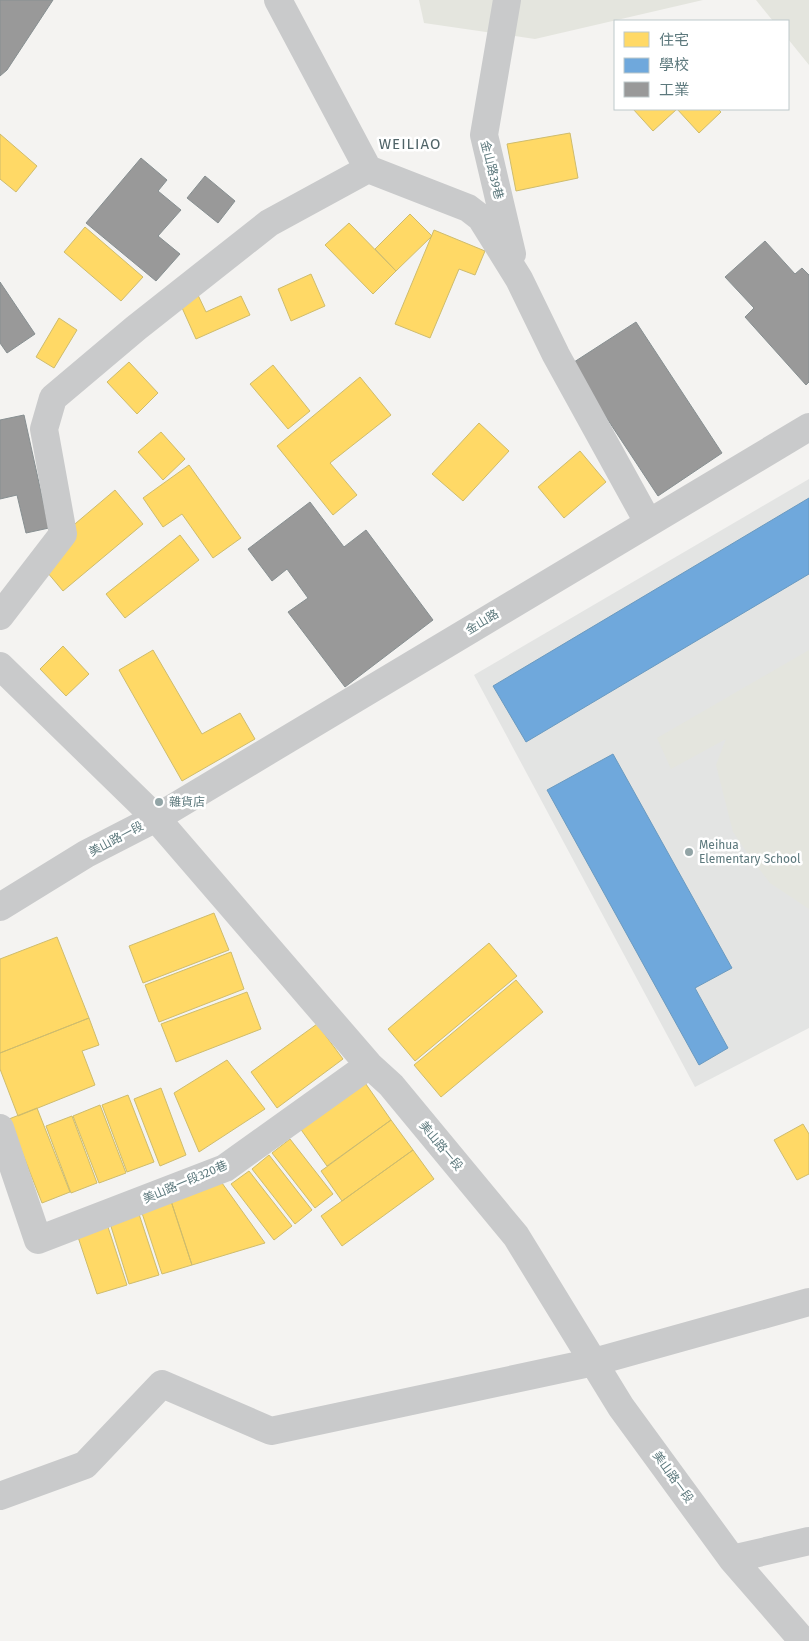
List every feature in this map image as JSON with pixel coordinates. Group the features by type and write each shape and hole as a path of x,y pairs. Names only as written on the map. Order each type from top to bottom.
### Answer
{"street":[{"path":"278,0 368,168 468,208 481,218 519,279 556,354 648,522"},
{"name":"金山路39巷","path":"506,0 484,135 519,279"},
{"path":"0,616 62,534 44,429 53,398 136,328 269,223 368,168"},
{"name":"金山路","path":"156,818 809,427"},
{"path":"0,666 156,818"},
{"name":"美山路一段","path":"0,907 86,854 156,818 369,1065 391,1085 516,1236 621,1407 732,1559 803,1641"},
{"name":"美山路一段320巷","path":"0,1128 38,1240 225,1168 369,1065"},
{"path":"0,1496 85,1465 162,1384 271,1431 594,1362 809,1302"},
{"path":"732,1559 809,1541"}],"shaded area":[{"path":"419,0 703,0 535,39 424,23"},
{"path":"756,0 809,0 809,65 789,40 789,20 772,20"},
{"name":"Meihua Elementary School","path":"809,479 809,1028 695,1087 474,675"},
{"path":"809,650 809,909 770,883 733,832 716,765 726,739 671,769 657,738"}],"building: 住宅":[{"path":"634,110 676,110 653,131"},
{"path":"678,110 719,110 721,112 699,133"},
{"path":"570,133 578,178 516,191 507,144"},
{"path":"0,134 37,166 16,192 0,179"},
{"path":"410,214 432,236 396,271 375,249"},
{"path":"349,223 396,271 373,294 325,245"},
{"path":"85,227 143,277 121,301 64,252"},
{"path":"434,230 485,251 475,275 459,269 430,338 395,324"},
{"path":"311,274 325,306 291,321 278,289"},
{"path":"197,293 206,312 241,296 250,315 196,339 179,301"},
{"path":"59,318 77,330 54,368 36,357"},
{"path":"129,362 158,393 137,414 107,382"},
{"path":"273,365 310,411 288,429 250,384"},
{"path":"360,377 391,415 330,463 357,495 333,515 277,446"},
{"path":"479,423 509,451 463,501 432,474"},
{"path":"161,432 185,459 163,480 138,452"},
{"path":"580,451 606,482 564,518 538,487"},
{"path":"189,465 241,538 213,558 182,514 163,527 143,498"},
{"path":"115,490 143,524 63,591 42,566 76,537 69,529"},
{"path":"180,535 199,560 125,618 106,594"},
{"path":"63,646 89,674 66,696 40,669"},
{"path":"153,650 202,734 240,713 255,739 182,781 119,670"},
{"path":"214,913 229,950 143,983 129,946"},
{"path":"57,937 89,1018 0,1053 0,959"},
{"path":"489,943 517,976 415,1061 388,1029"},
{"path":"231,952 244,989 159,1022 145,985"},
{"path":"516,980 543,1012 441,1097 414,1065"},
{"path":"247,992 261,1029 176,1062 161,1024"},
{"path":"89,1018 99,1045 82,1051 95,1085 18,1116 0,1069 0,1053"},
{"path":"317,1024 343,1059 277,1108 251,1072"},
{"path":"227,1060 265,1109 199,1152 174,1093"},
{"path":"361,1077 391,1120 327,1166 297,1124"},
{"path":"161,1088 186,1155 160,1166 134,1099"},
{"path":"128,1095 154,1162 127,1172 102,1105"},
{"path":"100,1105 126,1173 99,1183 73,1116"},
{"path":"37,1108 70,1192 42,1203 9,1119"},
{"path":"72,1116 97,1183 71,1193 46,1126"},
{"path":"391,1120 413,1150 342,1201 321,1171"},
{"path":"803,1124 809,1134 809,1174 797,1180 774,1140"},
{"path":"290,1139 333,1194 315,1208 272,1153"},
{"path":"413,1150 434,1179 342,1246 321,1216"},
{"path":"269,1155 312,1210 295,1224 252,1169"},
{"path":"249,1171 292,1226 274,1240 231,1184"},
{"path":"222,1183 265,1243 192,1265 171,1201"},
{"path":"171,1201 192,1265 162,1274 141,1210"},
{"path":"138,1211 159,1275 129,1284 109,1220"},
{"path":"106,1221 127,1285 97,1294 76,1231"}],"building: 學校":[{"path":"809,498 809,574 526,742 493,686"},
{"path":"613,754 732,968 695,988 728,1048 699,1065 547,790"}],"building: 工業":[{"path":"0,0 53,0 7,70 0,76"},
{"path":"141,158 167,180 158,191 181,210 158,236 180,254 156,281 86,223"},
{"path":"205,176 235,201 218,223 187,198"},
{"path":"765,241 795,274 802,268 809,275 809,382 806,385 745,317 754,308 725,277"},
{"path":"0,282 35,334 7,353 0,343"},
{"path":"636,322 722,453 658,496 571,364"},
{"path":"24,415 49,528 26,533 17,495 0,499 0,420"},
{"path":"310,502 344,547 366,530 433,620 345,687 288,612 308,598 287,569 272,581 248,549"}],"place":[{"name":"雜貨店","path":"159,802"},
{"name":"Meihua Elementary School","path":"689,852"}],"district":[{"name":"WEILIAO","path":"410,144"}]}
